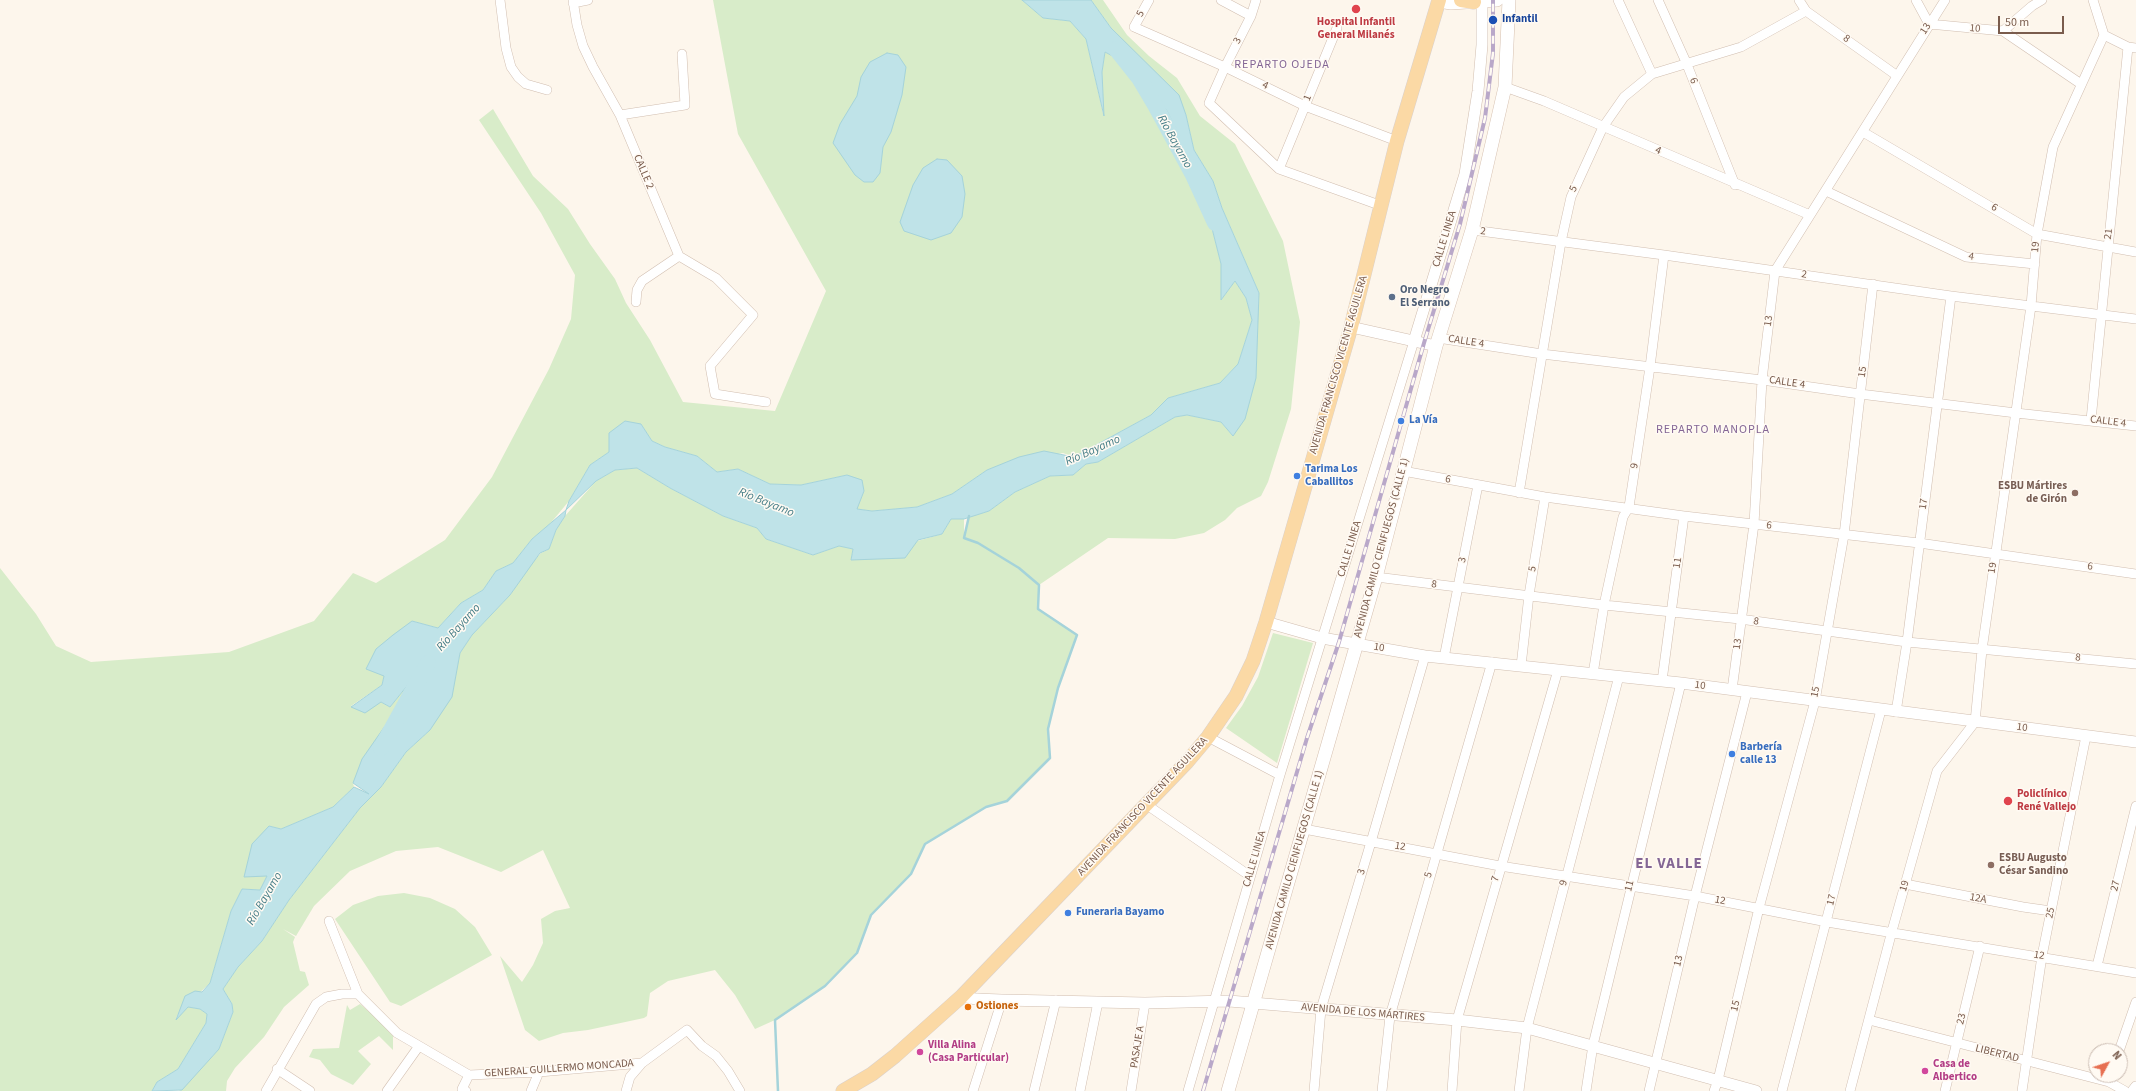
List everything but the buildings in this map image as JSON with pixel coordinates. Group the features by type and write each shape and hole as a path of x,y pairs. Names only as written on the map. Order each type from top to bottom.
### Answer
{"main road":[{"path":"1439,1 1451,3 1497,0"},
{"name":"AVENIDA CAMILO CIENFUEGOS (CALLE 1)","path":"1228,1091 1376,577 1437,342 1472,230 1505,87 1509,0"},
{"name":"AVENIDA FRANCISCO VICENTE AGUILERA","path":"843,1091 872,1074 895,1056 962,996 1147,805 1208,737 1236,696 1253,661 1266,622 1351,327 1397,141 1439,1"}],"street":[{"path":"500,0 506,48 511,67 518,77 526,84 547,90"},
{"path":"573,1 588,0"},
{"name":"5","path":"1134,27 1149,0"},
{"path":"1220,0 1251,16"},
{"name":"3","path":"1256,0 1251,16 1225,66 1209,103 1279,169"},
{"path":"1618,0 1652,74"},
{"name":"6","path":"1658,0 1686,62 1736,184"},
{"name":"8","path":"1799,0 1806,11 1896,75"},
{"path":"1916,0 1929,24"},
{"name":"13","path":"1732,690 1740,619 1754,524 1762,380 1775,271 1826,192 1896,75 1945,0"},
{"path":"2003,31 2032,6 2042,0"},
{"path":"2093,0 2104,35 2132,48"},
{"name":"CALLE 2","path":"573,1 577,26 583,46 592,67 620,115 679,256"},
{"name":"CALLE LINEA","path":"1188,1091 1280,775 1465,174 1478,91 1482,45 1472,1"},
{"name":"5","path":"1519,492 1561,242 1571,197 1603,127 1624,97 1652,74 1686,62 1741,47 1806,11"},
{"name":"10","path":"1929,24 2003,31 2081,84"},
{"name":"4","path":"1134,27 1225,66 1305,106 1397,141"},
{"name":"1","path":"1279,169 1337,28"},
{"name":"19","path":"1850,1091 1892,931 1937,771 1975,722 1982,650 2031,306 2037,234 2053,147 2104,35"},
{"name":"21","path":"2091,420 2108,247 2132,48"},
{"path":"620,115 685,105 682,54"},
{"name":"4","path":"1505,87 1544,101 1810,215"},
{"name":"6","path":"1863,132 2037,234 2136,252"},
{"path":"1279,169 1382,206"},
{"name":"4","path":"1826,192 1966,257 2035,264"},
{"name":"2","path":"1472,230 1664,255 1951,296 2136,319"},
{"name":"9","path":"1593,674 1604,605 1623,517 1629,507 1650,367 1664,255"},
{"path":"636,302 637,290 642,281 679,256 716,278 753,315 710,366 715,394 766,402"},
{"name":"15","path":"1714,1091 1718,1080 1759,908 1815,701 1844,535 1873,284"},
{"name":"17","path":"1896,712 1907,642 1951,296"},
{"name":"CALLE 4","path":"1351,327 1414,341 1437,342 1542,354 1762,380 1860,394 1938,402 2016,413 2136,426"},
{"name":"6","path":"1403,471 1545,497 1629,507 1684,516 1919,543 2136,574"},
{"name":"3","path":"1444,658 1478,485"},
{"name":"5","path":"1522,666 1529,595 1545,497"},
{"name":"11","path":"1662,681 1684,516"},
{"name":"8","path":"1376,577 1604,605 1740,619 1907,642 2136,664"},
{"name":"10","path":"1266,622 1322,638 1425,656 1681,683 2136,742"},
{"name":"3","path":"1314,1091 1321,1009 1425,656"},
{"name":"5","path":"1382,1091 1390,1016 1492,662"},
{"name":"7","path":"1452,1091 1457,1020 1500,866 1558,670"},
{"name":"9","path":"1519,1091 1527,1028 1619,676"},
{"name":"11","path":"1586,1091 1592,1045 1681,683"},
{"name":"13","path":"1648,1091 1695,896 1747,692"},
{"name":"17","path":"1782,1091 1881,710"},
{"name":"25","path":"2022,1091 2042,956 2086,736"},
{"path":"1208,737 1280,775"},
{"path":"1147,805 1250,876"},
{"name":"27","path":"2097,966 2136,806"},
{"name":"12","path":"1304,829 1500,866 1695,896 1827,922 1892,931 2136,973"},
{"name":"12A","path":"1905,884 2051,911"},
{"path":"329,921 358,994 397,1033 469,1075 463,1090"},
{"name":"23","path":"1945,1091 1980,946"},
{"path":"266,1091 277,1069 316,1004 326,997 342,994 358,994"},
{"name":"AVENIDA DE LOS MÁRTIRES","path":"962,996 975,999 1145,1003 1214,1001 1390,1016 1457,1020 1527,1028 1756,1091"},
{"path":"973,1091 1002,1000"},
{"path":"1034,1091 1056,1000"},
{"path":"1080,1091 1098,1002"},
{"path":"2122,1043 2136,1002"},
{"name":"PASAJE A","path":"1131,1091 1145,1003"},
{"name":"LIBERTAD","path":"1869,1020 2027,1062 2088,1074"},
{"name":"GENERAL GUILLERMO MONCADA","path":"469,1075 539,1072 642,1063 687,1030 702,1046 716,1056 728,1071 740,1091"},
{"path":"387,1091 419,1046"},
{"path":"626,1091 630,1077 642,1063"},
{"path":"277,1069 310,1091"},
{"path":"531,1091 539,1072"},
{"name":"LIBERTAD","path":"2116,1083 2125,1091"},
{"path":"2133,1091 2136,1087"}],"green space":[{"path":"713,0 1022,0 1043,18 1070,21 1086,39 1103,113 1102,72 1105,52 1137,69 1167,111 1199,177 1221,264 1221,300 1235,281 1246,298 1252,320 1238,364 1220,383 1168,398 1151,415 1074,457 1063,453 987,470 952,494 917,507 872,511 856,509 864,491 847,475 801,485 770,484 738,469 717,472 697,456 665,447 652,441 641,424 609,433 609,452 590,465 569,501 549,525 532,539 513,563 496,571 483,590 461,603 438,628 412,621 384,676 382,685 351,706 381,702 390,707 411,681 418,682 392,731 385,726 353,783 354,787 333,807 281,829 269,826 267,876 260,890 242,889 231,911 210,983 180,1011 176,1018 188,1007 200,1009 207,1014 206,1023 178,1069 157,1082 152,1091 0,1091 0,568 36,614 56,646 91,662 229,652 314,621 353,573 376,583 445,540 492,477 549,369 571,319 575,275 541,213 479,120 493,109 533,176 568,209 590,244 615,279 626,303 650,340 683,402 775,411 826,291 738,134"},
{"path":"1091,0 1103,0 1127,35 1149,56 1177,78 1200,116 1235,144 1283,241 1300,322 1291,409 1268,482 1261,496 1237,508 1225,520 1204,533 1175,539 1108,538 1039,585 1038,609 1077,635 1058,688 1048,729 1050,758 1007,801 986,807 925,844 911,874 871,915 857,953 825,986 775,1020 755,1029 735,995 715,970 668,981 650,993 647,1016 644,1018 588,1030 563,1033 539,1041 525,1030 500,956 522,982 533,965 543,943 541,919 555,911 570,908 543,850 501,872 438,847 396,851 350,871 314,906 296,936 283,929 295,937 293,942 300,971 305,972 309,985 284,1007 264,1037 235,1068 227,1081 226,1091 179,1091 219,1049 233,1012 232,1004 223,989 238,967 262,941 289,900 360,808 381,787 406,752 430,730 454,680 460,653 472,635 510,595 530,565 541,553 549,549 556,530 565,516 596,481 615,470 637,468 670,488 723,516 757,528 766,539 813,555 839,546 853,549 851,560 942,534 951,519 964,519 964,536 968,517 989,511 1015,492 1050,476 1073,475 1086,464 1098,462 1175,417 1187,415 1221,422 1233,436 1257,336 1259,293 1222,208 1213,181 1194,150 1186,115 1111,28"},
{"path":"1273,633 1313,643 1277,763 1226,728 1242,706 1258,677"},
{"path":"404,893 430,898 455,909 475,927 492,955 401,1006 390,1002 335,919 353,905 378,896"},
{"path":"360,1004 378,1019 393,1036 393,1050 379,1036 358,1051 371,1064 353,1085 331,1074 320,1060 309,1057 313,1049 339,1048 347,1005 350,1010"}],"water":[{"path":"1022,0 1091,0 1111,28 1179,95 1186,115 1194,150 1213,181 1222,208 1259,293 1256,378 1245,419 1233,436 1221,422 1187,415 1175,417 1098,462 1086,464 1073,475 1050,476 1015,492 989,511 964,519 951,519 942,534 918,540 905,558 851,560 853,549 839,546 813,555 766,539 757,528 723,516 670,488 637,468 615,470 596,481 566,510 569,501 590,465 609,452 609,433 625,421 641,424 652,441 665,447 697,456 717,472 738,469 770,484 801,485 847,475 862,480 864,491 857,509 872,511 917,507 952,494 987,470 1019,457 1044,451 1074,457 1151,415 1168,398 1220,383 1238,364 1252,320 1246,298 1235,281 1221,300 1221,264 1199,177 1167,111 1137,69 1105,52 1102,72 1104,116 1086,39 1070,21 1043,18"},
{"path":"887,53 898,55 906,67 902,95 891,132 883,147 880,173 873,182 864,182 855,175 833,143 840,124 857,96 861,77 870,62"},
{"path":"937,159 947,160 962,176 965,194 962,217 951,233 931,240 904,231 900,222 913,185 923,168"},
{"path":"566,510 565,516 556,530 549,549 540,553 510,595 472,635 460,653 452,697 430,730 406,752 381,787 360,808 289,900 262,941 238,967 223,989 232,1004 233,1012 219,1049 182,1090 152,1091 157,1082 178,1069 206,1023 207,1014 200,1009 188,1007 176,1020 185,996 195,991 202,992 210,983 231,911 242,889 260,890 267,876 244,877 252,844 269,826 281,829 333,807 354,787 369,794 353,783 362,759 385,726 392,730 418,682 411,681 390,707 381,702 365,713 351,707 382,685 384,676 366,669 376,649 412,621 438,628 461,603 483,590 496,571 513,563 532,539"}],"waterway":[{"name":"Río Bayamo","path":"1116,49 1139,78 1155,105 1193,175 1215,223"},
{"path":"778,1091 775,1020 825,986 857,953 871,915 911,874 925,844 986,807 1007,801 1050,758 1048,729 1058,688 1077,635 1038,609 1039,585 1019,568 978,543 964,538 969,516"},
{"name":"Río Bayamo","path":"381,748 428,663"}],"railway":[{"path":"1203,1091 1307,738 1339,642 1424,343 1460,224 1485,118 1493,53 1493,0"}],"place":[{"name":"Hospital Infantil General Milanés","path":"1356,9"},
{"name":"Infantil","path":"1493,20"},
{"name":"Oro Negro El Serrano","path":"1392,297"},
{"name":"La Vía","path":"1401,421"},
{"name":"Tarima Los Caballitos","path":"1297,476"},
{"name":"ESBU Mártires de Girón","path":"2075,493"},
{"name":"Barbería calle 13","path":"1732,754"},
{"name":"Policlínico René Vallejo","path":"2008,801"},
{"name":"ESBU Augusto César Sandino","path":"1991,865"},
{"name":"Funeraria Bayamo","path":"1068,913"},
{"name":"Ostiones","path":"968,1007"},
{"name":"Villa Alina (Casa Particular)","path":"920,1052"},
{"name":"Casa de Albertico","path":"1925,1071"}],"district":[{"name":"REPARTO OJEDA","path":"1282,65"},
{"name":"REPARTO MANOPLA","path":"1713,430"},
{"name":"EL VALLE","path":"1669,865"}]}
